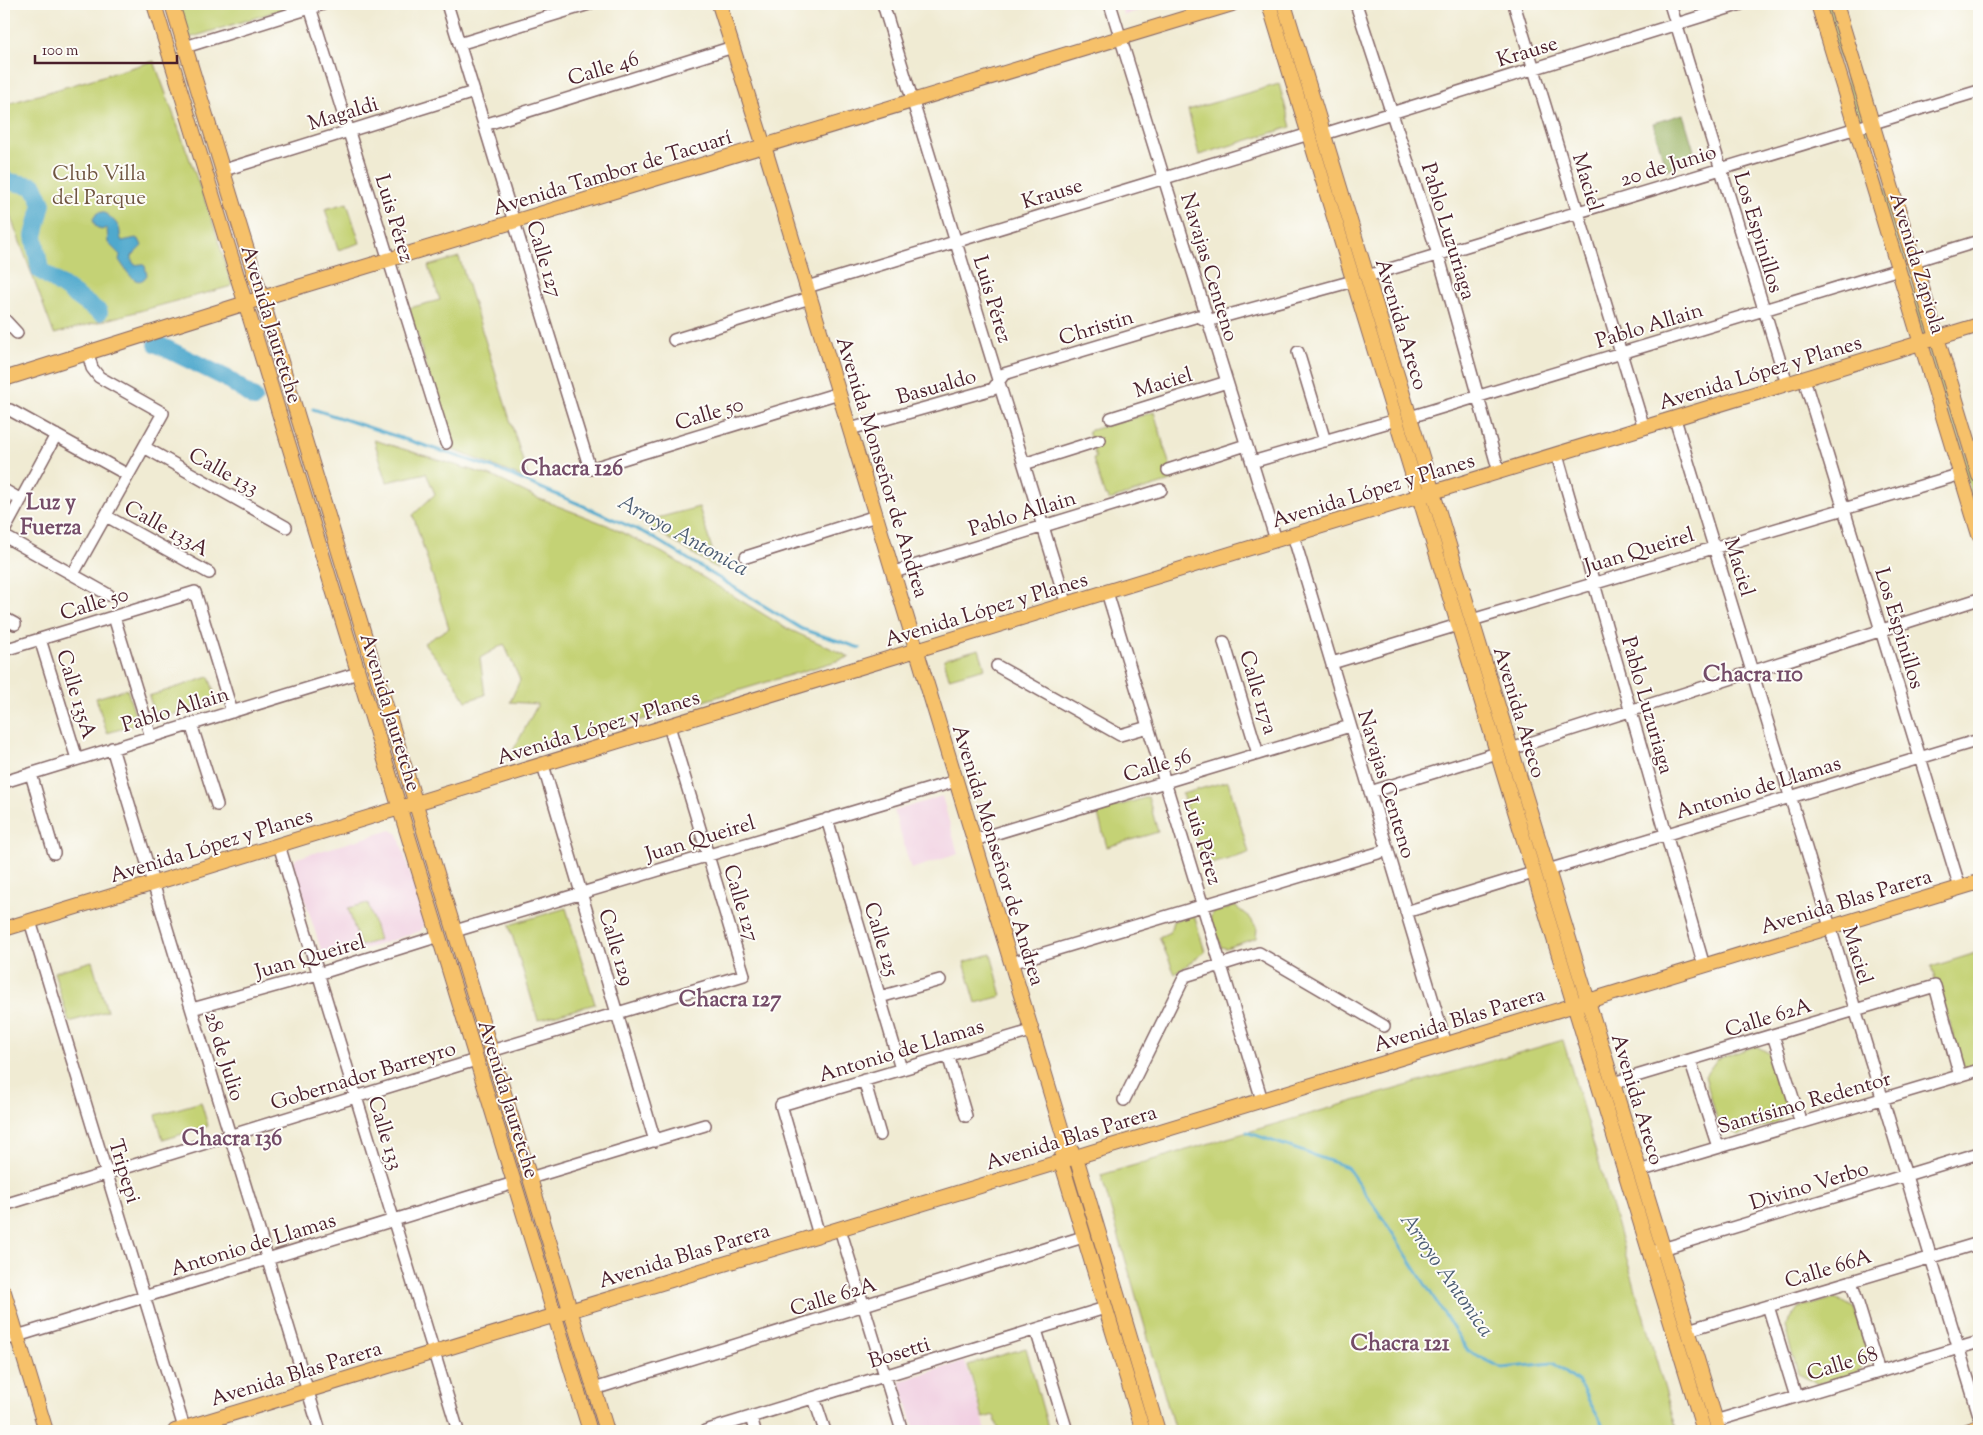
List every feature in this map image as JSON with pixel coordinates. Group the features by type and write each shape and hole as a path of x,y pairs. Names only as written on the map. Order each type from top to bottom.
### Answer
{"main road":[{"name":"Avenida Jauretche","path":"154,4 590,1431"},
{"name":"Avenida Jauretche","path":"172,4 607,1431"},
{"name":"Avenida Monseñor de Andrea","path":"719,4 894,572 1031,1031 1066,1144 1076,1157 1158,1431"},
{"name":"Avenida Tambor de Tacuarí","path":"4,379 108,348 262,298 1232,4"},
{"name":"Avenida Areco","path":"1269,4 1704,1431"},
{"name":"Avenida Areco","path":"1284,4 1717,1426"},
{"name":"Avenida Zapiola","path":"1818,4 1979,535"},
{"name":"Avenida Zapiola","path":"1836,4 1979,476"},
{"name":"Avenida López y Planes","path":"4,929 1979,326"},
{"name":"Avenida Blas Parera","path":"181,1430 1979,882"},
{"path":"1066,1144 1061,1162 1143,1431"},
{"path":"4,1292 10,1338 46,1431"},
{"path":"1966,1431 1979,1427"}],"street":[{"path":"185,47 310,6 323,4"},
{"name":"Calle 127","path":"447,4 590,469"},
{"path":"459,44 589,4"},
{"name":"Luis Pérez","path":"883,4 1067,605"},
{"name":"Navajas Centeno","path":"1110,4 1276,540"},
{"name":"Pablo Luzuriaga","path":"1356,4 1438,254 1499,472"},
{"name":"Maciel","path":"1514,4 1644,428"},
{"name":"Los Espinillos","path":"1670,4 1787,384"},
{"name":"Krause","path":"1324,134 1741,4"},
{"name":"Luis Pérez","path":"310,6 446,443"},
{"name":"Calle 46","path":"484,125 733,47"},
{"name":"20 de Junio","path":"1367,276 1979,91"},
{"name":"Magaldi","path":"224,170 474,92"},
{"name":"Krause","path":"674,340 956,242 1309,134"},
{"path":"1914,261 1979,241"},
{"name":"Pablo Allain","path":"1410,417 1899,270"},
{"path":"1207,321 1353,280"},
{"name":"Christin","path":"998,381 1004,374 1198,316 1207,321"},
{"path":"4,319 17,333"},
{"path":"1298,352 1325,441"},
{"path":"72,574 163,413 99,377 92,368 88,353"},
{"name":"Los Espinillos","path":"1804,379 1960,888"},
{"name":"Basualdo","path":"850,429 993,389 998,381"},
{"name":"Maciel","path":"1111,418 1227,382"},
{"name":"Calle 50","path":"590,469 839,393"},
{"path":"10,410 128,475"},
{"name":"Maciel","path":"1675,419 1979,1415"},
{"path":"1252,462 1396,420"},
{"path":"4,531 56,435"},
{"path":"1024,464 1100,440"},
{"path":"1168,470 1246,446"},
{"name":"Calle 133","path":"144,447 286,527"},
{"name":"Pablo Luzuriaga","path":"1557,454 1704,966"},
{"name":"Juan Queirel","path":"1472,620 1961,474"},
{"path":"4,490 21,500"},
{"name":"Pablo Allain","path":"894,572 1161,490"},
{"name":"Calle 133A","path":"106,516 209,573"},
{"path":"746,557 876,516"},
{"name":"Navajas Centeno","path":"1293,535 1446,1044"},
{"path":"4,536 109,595"},
{"name":"Calle 50","path":"4,650 195,592"},
{"name":"Calle 133A","path":"195,592 232,712"},
{"name":"Luis Pérez","path":"1107,592 1262,1100"},
{"path":"1511,748 1979,599"},
{"path":"114,617 151,737"},
{"path":"4,618 15,624"},
{"path":"1332,664 1458,625"},
{"name":"Calle 135A","path":"40,639 77,759"},
{"name":"Calle 117a","path":"1224,642 1258,754"},
{"path":"997,666 1120,735 1148,728"},
{"name":"Pablo Allain","path":"4,782 358,673"},
{"path":"192,724 217,805"},
{"name":"Calle 127","path":"617,1014 744,975 669,726"},
{"name":"Calle 56","path":"974,840 1350,726"},
{"name":"Antonio de Llamas","path":"1548,870 1979,740"},
{"name":"28 de Julio","path":"112,748 320,1431"},
{"path":"1370,792 1497,753"},
{"name":"Calle 129","path":"543,765 655,1140"},
{"path":"31,774 54,853"},
{"name":"Juan Queirel","path":"455,931 956,781"},
{"name":"Calle 125","path":"827,819 901,1069"},
{"name":"Calle 133","path":"279,845 458,1431"},
{"path":"1011,963 1388,850"},
{"path":"1406,912 1533,873"},
{"name":"Tripepi","path":"30,921 144,1297 181,1430"},
{"name":"Juan Queirel","path":"192,1009 318,974 438,936"},
{"path":"1124,1100 1185,976 1259,953 1384,1026"},
{"path":"880,997 940,980"},
{"name":"Calle 62A","path":"1612,1083 1935,986 1960,1076"},
{"path":"491,1051 617,1014"},
{"name":"Antonio de Llamas","path":"819,1235 781,1105 1031,1031"},
{"path":"1773,1034 1801,1123"},
{"path":"948,1055 966,1116"},
{"name":"Gobernador Barreyro","path":"4,1205 476,1060"},
{"path":"1690,1060 1718,1147"},
{"name":"Santísimo Redentor","path":"1639,1170 1979,1070"},
{"path":"864,1080 880,1135"},
{"path":"530,1178 705,1125"},
{"name":"Divino Verbo","path":"1649,1253 1979,1153"},
{"name":"Antonio de Llamas","path":"10,1338 514,1183"},
{"path":"840,1229 902,1431"},
{"name":"Calle 62A","path":"594,1389 1083,1237"},
{"name":"Calle 66A","path":"1688,1330 1979,1243"},
{"path":"1851,1281 1879,1372"},
{"path":"1768,1306 1796,1397"},
{"name":"Bosetti","path":"704,1431 1105,1308"},
{"path":"1036,1330 1067,1431"},
{"name":"Calle 68","path":"1717,1426 1796,1397 1979,1342"},
{"path":"814,1398 825,1431"},
{"path":"751,1417 755,1431"}],"shaded area":[{"path":"1120,4 1160,4 1124,15"},
{"path":"942,796 958,854 911,869 894,811"},
{"path":"391,830 398,834 425,922 421,931 325,962 293,863 297,858"},
{"path":"965,1361 986,1431 915,1431 900,1381"}],"green space":[{"path":"175,4 300,4 186,39"},
{"path":"1823,4 1830,4 1979,495 1979,520"},
{"name":"Club Villa del Parque","path":"154,61 213,223 232,286 54,334 4,199 4,105"},
{"path":"1279,84 1291,127 1199,155 1188,110"},
{"path":"1683,114 1695,154 1694,161 1666,170 1653,123"},
{"path":"347,203 360,243 338,250 325,209"},
{"path":"459,257 529,480 451,449 409,308 440,300 428,266"},
{"path":"1154,412 1174,480 1109,500 1108,496 1105,496 1093,459 1096,458 1088,431"},
{"path":"374,440 494,477 537,498 607,525 663,553 786,628 850,657 508,760 538,704 510,702 520,680 504,644 480,658 485,695 466,701 451,676 424,643 449,628 413,515 435,494 426,473 387,482"},
{"path":"699,507 718,569 642,522"},
{"path":"979,649 985,668 949,678 944,659"},
{"path":"209,677 217,700 156,720 149,696"},
{"path":"127,689 138,724 107,733 96,698"},
{"path":"1228,781 1249,853 1205,866 1182,794"},
{"path":"1148,797 1158,832 1107,847 1097,812"},
{"path":"368,903 379,940 360,946 348,908"},
{"path":"1235,906 1250,918 1257,928 1256,938 1226,948 1221,947 1210,918 1213,913"},
{"path":"566,908 595,1004 538,1020 509,925"},
{"path":"1194,915 1205,952 1175,974 1159,937 1170,932 1173,921"},
{"path":"1979,952 1979,1064 1964,1069 1931,967"},
{"path":"991,954 1002,996 976,1003 964,962"},
{"path":"92,961 107,1011 69,1022 54,972"},
{"path":"1563,1040 1677,1431 1175,1431 1101,1175"},
{"path":"1756,1046 1774,1056 1790,1106 1776,1123 1738,1135 1718,1123 1705,1076 1717,1059"},
{"path":"201,1102 208,1126 163,1140 156,1115"},
{"path":"1076,1176 1154,1431 1149,1431 1072,1177"},
{"path":"1836,1298 1854,1308 1870,1357 1856,1374 1819,1384 1798,1374 1785,1327 1798,1308"},
{"path":"1026,1348 1049,1431 999,1431 994,1415 983,1418 968,1365"}],"water":[{"path":"103,212 118,226 122,241 136,238 140,241 142,246 132,256 132,261 135,265 141,264 145,266 147,275 143,279 136,280 125,269 119,260 120,255 108,243 107,228 101,230 95,226 93,219 97,213"}],"waterway":[{"name":"Arroyo Antonica","path":"4,178 5,181 34,186 42,204 34,236 40,270 99,312"},
{"name":"Arroyo Antonica","path":"157,344 226,378 254,398"},
{"name":"Arroyo Antonica","path":"313,409 496,469 579,504 647,534 802,629 860,648"},
{"name":"Arroyo Antonica","path":"1247,1132 1347,1167 1384,1220 1468,1351 1502,1368 1553,1363 1579,1383 1606,1431"}],"district":[{"name":"Chacra 126","path":"572,467"},
{"name":"Luz y Fuerza","path":"51,514"},
{"name":"Chacra 110","path":"1753,673"},
{"name":"Chacra 127","path":"730,998"},
{"name":"Chacra 136","path":"232,1137"},
{"name":"Chacra 121","path":"1400,1342"}]}
